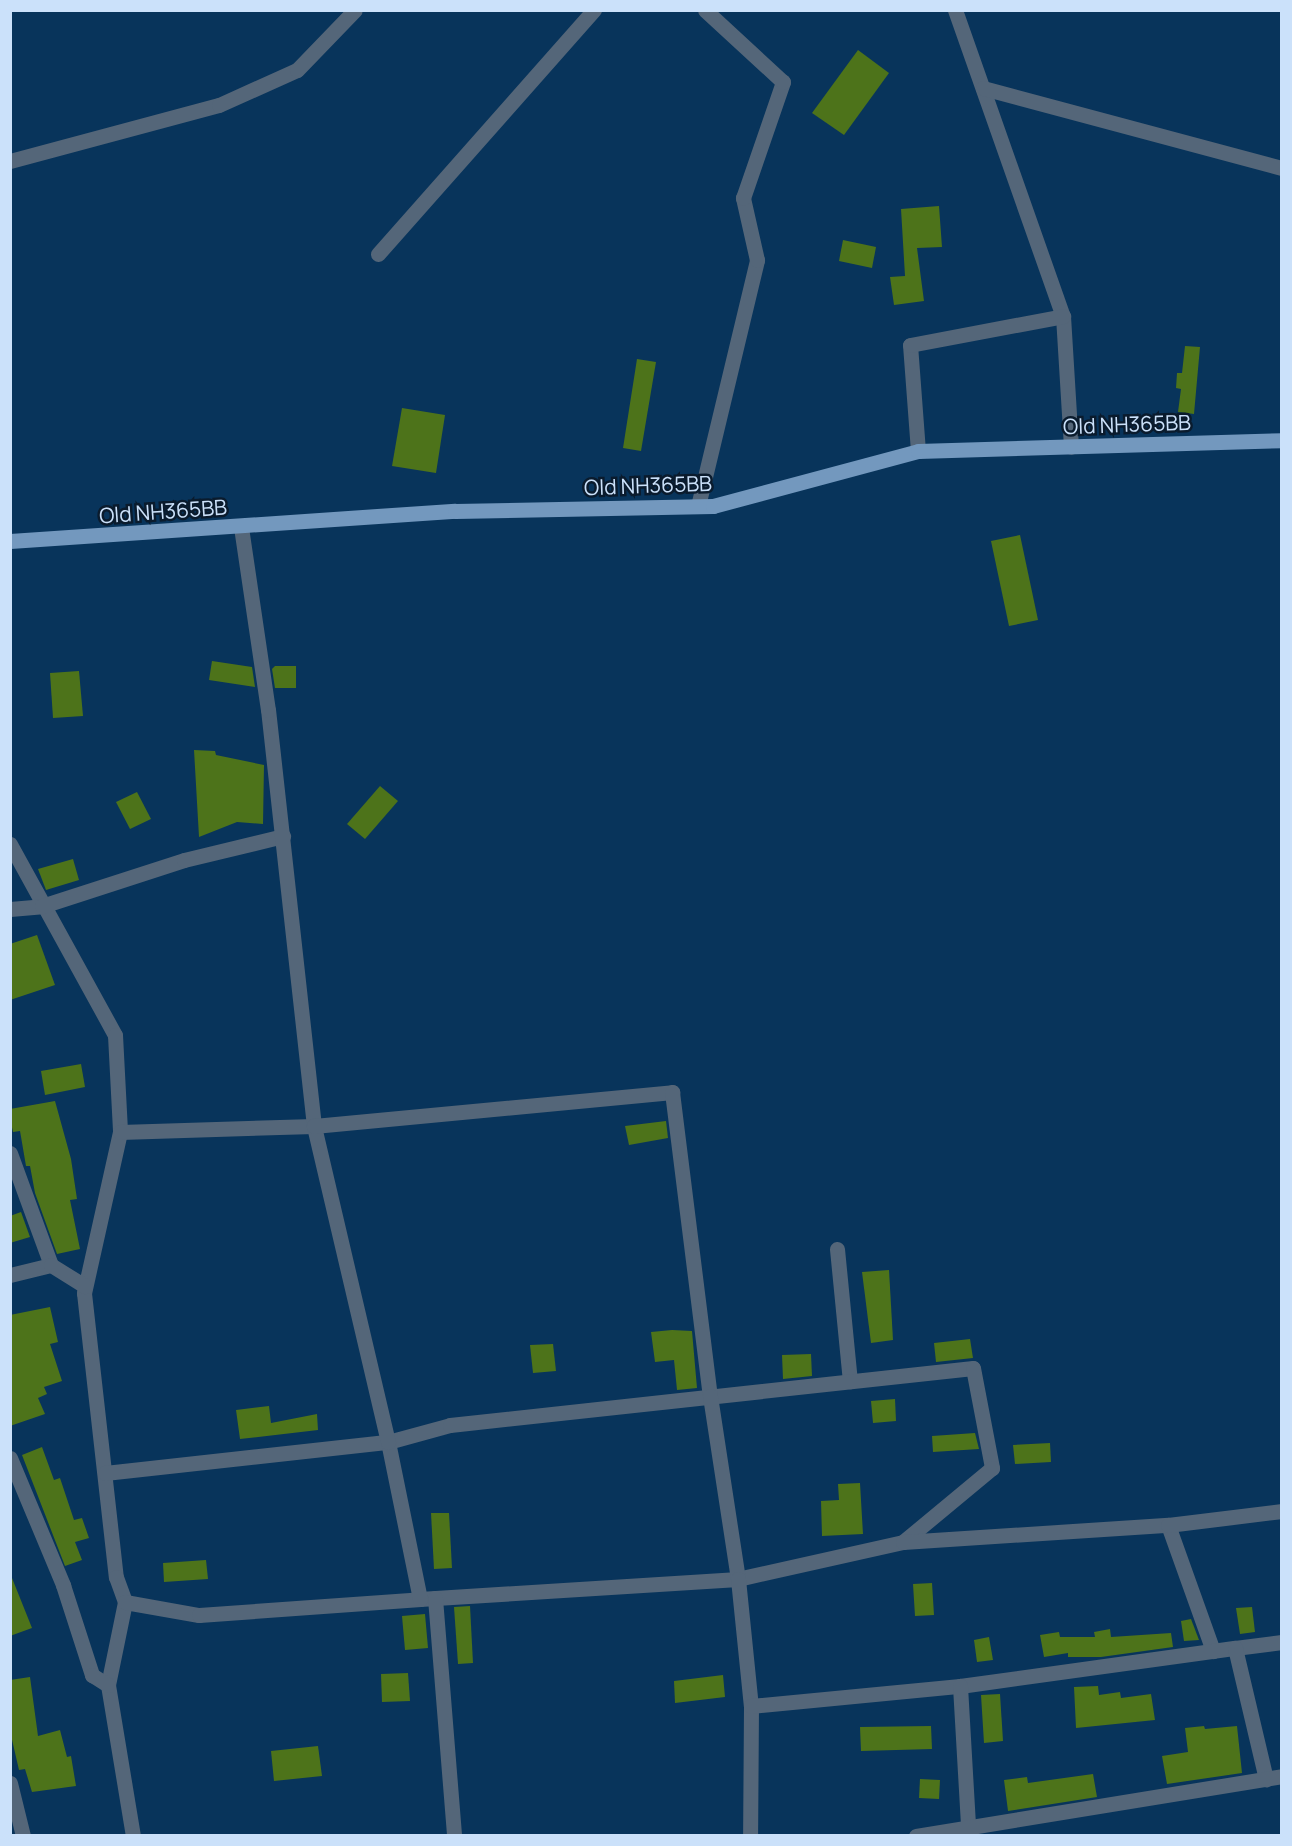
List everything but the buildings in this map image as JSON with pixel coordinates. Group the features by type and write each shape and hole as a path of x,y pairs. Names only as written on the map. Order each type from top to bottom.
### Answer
{"main road":[{"name":"Old NH365BB","path":"10,542 455,511 713,506 918,451 1281,440"}],"street":[{"path":"10,161 219,105 297,70 355,10"},
{"path":"378,254 594,10"},
{"path":"698,506 757,260 743,198 783,82 705,10"},
{"path":"956,10 1063,316 1071,447"},
{"path":"983,88 1281,168"},
{"path":"918,451 910,345 1063,316"},
{"path":"241,527 283,836 314,1126 388,1442 420,1599"},
{"path":"10,909 42,906 184,860 283,836"},
{"path":"10,843 42,906 115,1035 120,1131 85,1286 116,1577 125,1602 108,1685 133,1836"},
{"path":"120,1131 314,1126 672,1092 710,1396 738,1579 751,1706 750,1836"},
{"path":"10,1154 51,1265 85,1286"},
{"path":"837,1249 850,1381"},
{"path":"10,1275 51,1265"},
{"path":"105,1473 388,1442 450,1425 973,1368 992,1468 903,1542"},
{"path":"10,1458 63,1585 93,1675 108,1685"},
{"path":"125,1602 199,1615 738,1579 903,1542 1168,1525 1281,1511"},
{"path":"1168,1525 1214,1651"},
{"path":"435,1598 454,1836"},
{"path":"751,1706 960,1686 1281,1642"},
{"path":"1235,1648 1266,1779"},
{"path":"960,1686 961,1829"},
{"path":"916,1836 1281,1776"},
{"path":"10,1784 22,1836"}]}
